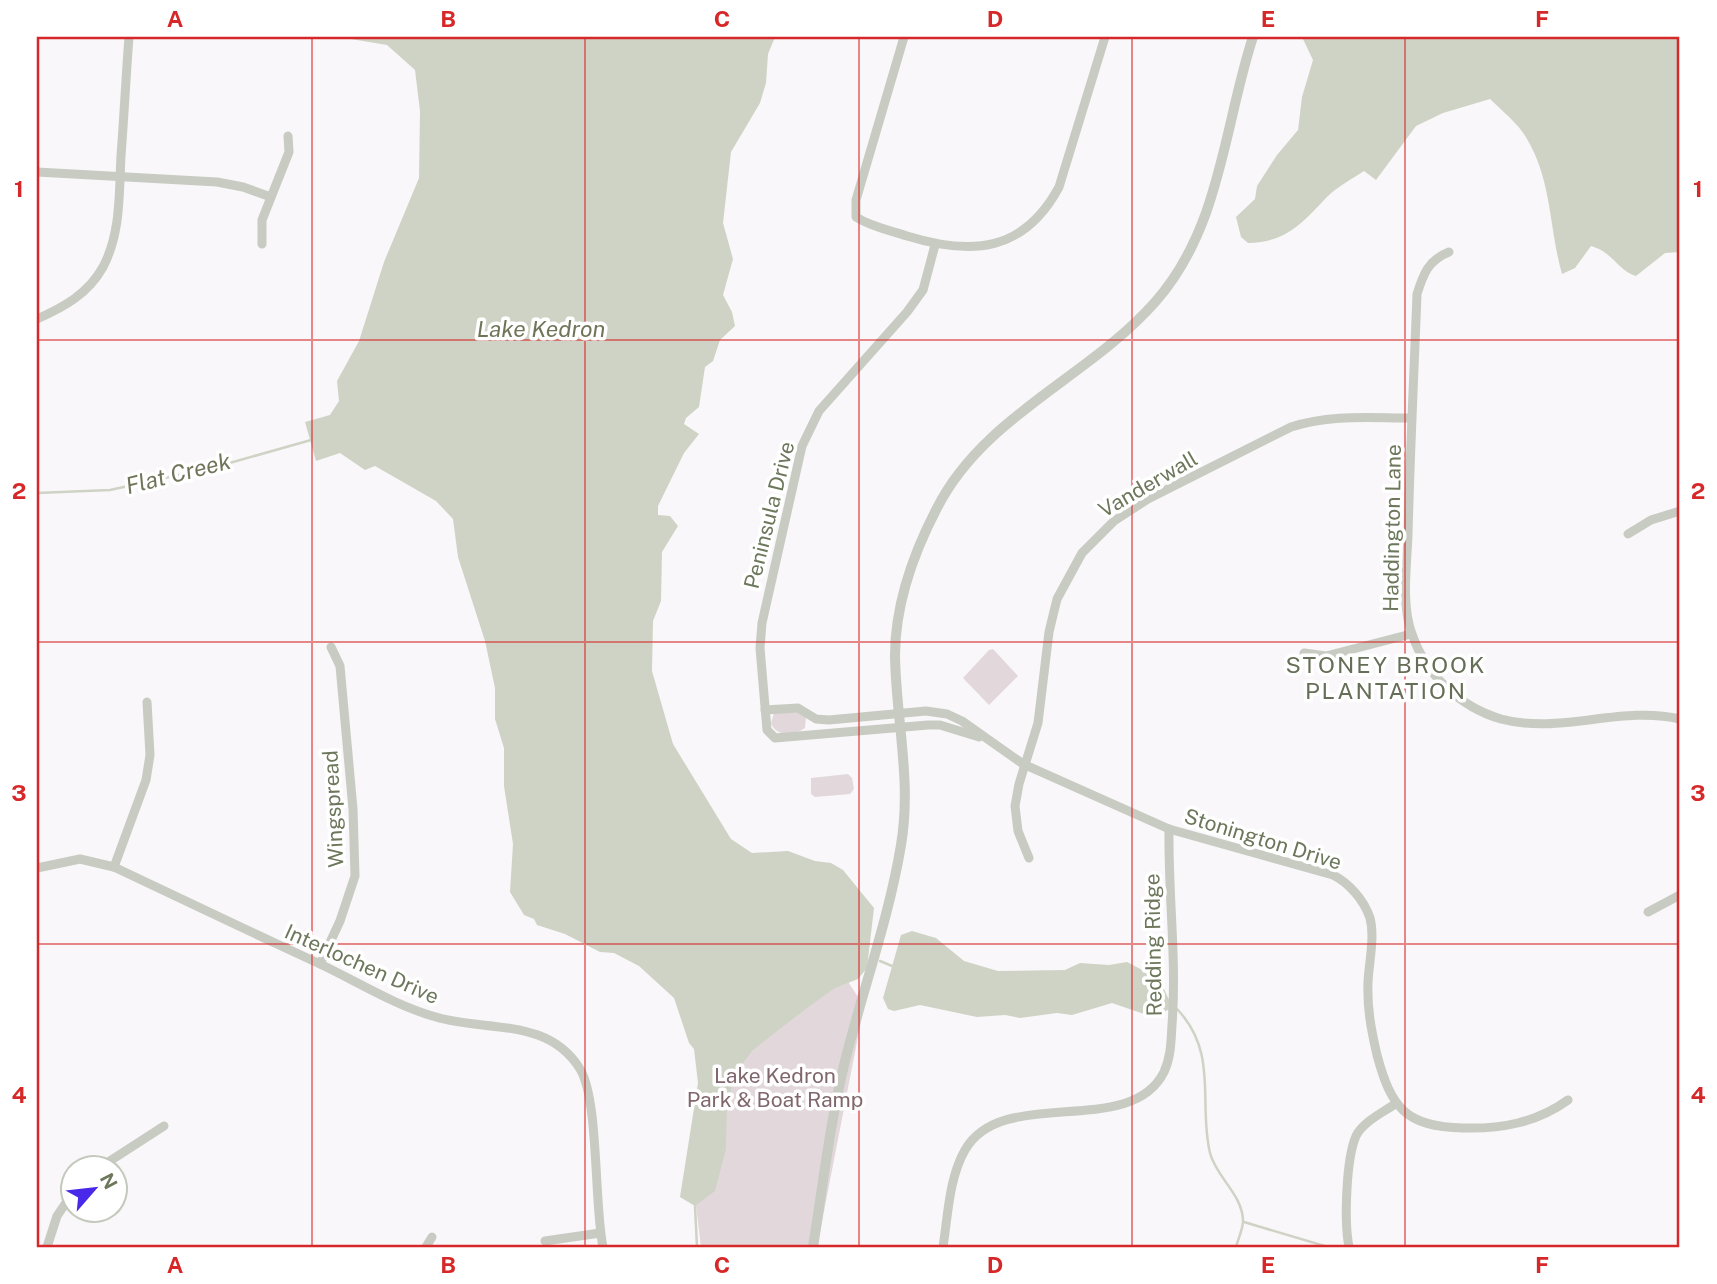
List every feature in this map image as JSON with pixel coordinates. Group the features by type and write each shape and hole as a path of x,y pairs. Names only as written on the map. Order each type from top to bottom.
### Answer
{"street":[{"path":"37,319 78,296 103,268 116,233 129,37"},
{"path":"904,37 854,210 856,217 935,245 970,249 1001,243 1023,231 1048,208 1059,187 1105,37"},
{"path":"813,1247 837,1094 901,845 906,789 895,654 901,601 907,579 938,505 959,474 992,437 1126,332 1169,284 1199,228 1217,184 1253,37"},
{"path":"262,244 262,220 289,152 288,136"},
{"path":"37,172 230,184 271,197"},
{"name":"Peninsula Drive","path":"902,728 775,738 767,730 760,648 762,623 802,446 819,411 907,312 923,290 935,245"},
{"name":"Haddington Lane","path":"1449,252 1432,262 1425,271 1417,294 1407,571 1411,634 1444,687 1480,712 1527,723 1639,713 1680,719"},
{"name":"Vanderwall","path":"1029,858 1018,831 1015,806 1023,764 1038,723 1049,632 1056,599 1082,552 1098,534 1148,499 1291,428 1312,420 1342,417 1411,418"},
{"path":"1628,534 1651,520 1680,511"},
{"path":"1304,653 1326,656 1411,634"},
{"name":"Wingspread","path":"320,964 345,908 355,876 340,666 331,647"},
{"path":"114,867 148,770 147,702"},
{"path":"765,710 798,708 820,719 900,713"},
{"name":"Stonington Drive","path":"900,713 947,715 962,721 981,737 1023,764 1169,829 1332,875 1346,883 1370,917 1368,1024 1383,1080 1395,1104"},
{"path":"820,719 821,734"},
{"name":"Stonington Drive","path":"902,728 940,725 981,737"},
{"name":"Redding Ridge","path":"943,1247 954,1178 967,1146 979,1133 993,1124 1012,1119 1124,1103 1147,1091 1160,1078 1167,1062 1174,1004 1169,829"},
{"name":"Interlochen Drive","path":"37,868 80,859 114,867 435,1017 521,1028 564,1050 581,1071 590,1105 603,1247"},
{"path":"1648,912 1680,895"},
{"path":"1349,1247 1350,1167 1356,1137 1367,1123 1395,1104 1425,1124 1447,1128 1494,1129 1519,1125 1568,1100"},
{"path":"121,1154 164,1126"},
{"path":"47,1247 60,1212"},
{"path":"545,1241 600,1233"},
{"path":"426,1247 432,1237"}],"green space":[{"path":"993,649 1018,676 989,705 963,678"},
{"path":"794,709 806,717 805,728 786,734 773,728 771,723 774,713"},
{"path":"848,774 852,778 854,789 850,794 815,797 811,794 811,778"},
{"name":"Lake Kedron Park & Boat Ramp","path":"841,971 864,1006 817,1247 701,1247 694,1189 702,1067"}],"water":[{"name":"Lake Kedron","path":"339,37 775,37 768,54 766,83 760,103 731,152 723,223 733,259 723,295 732,312 735,326 720,340 713,361 705,367 699,407 686,418 684,424 699,434 684,453 658,506 658,515 670,516 678,526 662,552 661,601 653,621 652,671 673,744 731,839 752,853 788,851 815,861 831,863 843,870 874,908 867,968 858,979 835,988 807,1008 753,1050 736,1072 727,1105 726,1149 715,1191 695,1206 680,1197 698,1083 694,1049 689,1043 674,998 639,966 614,953 600,952 565,934 537,925 534,919 524,915 510,892 513,844 504,786 504,748 495,719 495,688 485,641 458,557 453,519 436,501 375,466 365,470 340,453 316,461 305,422 330,415 339,401 337,381 359,341 384,262 419,178 420,111 415,70 387,45"},
{"path":"1302,37 1676,37 1680,43 1680,252 1665,253 1636,276 1624,270 1605,252 1591,246 1575,268 1562,274 1546,188 1535,155 1520,128 1490,99 1443,113 1416,126 1376,180 1364,171 1331,193 1310,215 1284,235 1248,243 1241,237 1236,217 1255,199 1257,186 1277,155 1298,130 1302,97 1313,60"},
{"path":"912,931 936,938 964,961 998,971 1065,970 1080,963 1109,965 1127,962 1150,974 1163,987 1170,1002 1169,1009 1160,1015 1147,1015 1112,1003 1072,1015 1057,1013 1020,1018 1005,1015 977,1017 920,1005 894,1011 888,1009 883,998 901,935"}],"waterway":[{"name":"Flat Creek","path":"37,493 110,490 219,466 311,440"},
{"path":"880,961 892,966"},
{"path":"1177,1009 1190,1026 1203,1061 1210,1153 1242,1212 1243,1224 1236,1247"},
{"path":"695,1206 697,1247"},
{"path":"1244,1222 1328,1247"}],"district":[{"name":"STONEY BROOK PLANTATION","path":"1386,677"}]}
